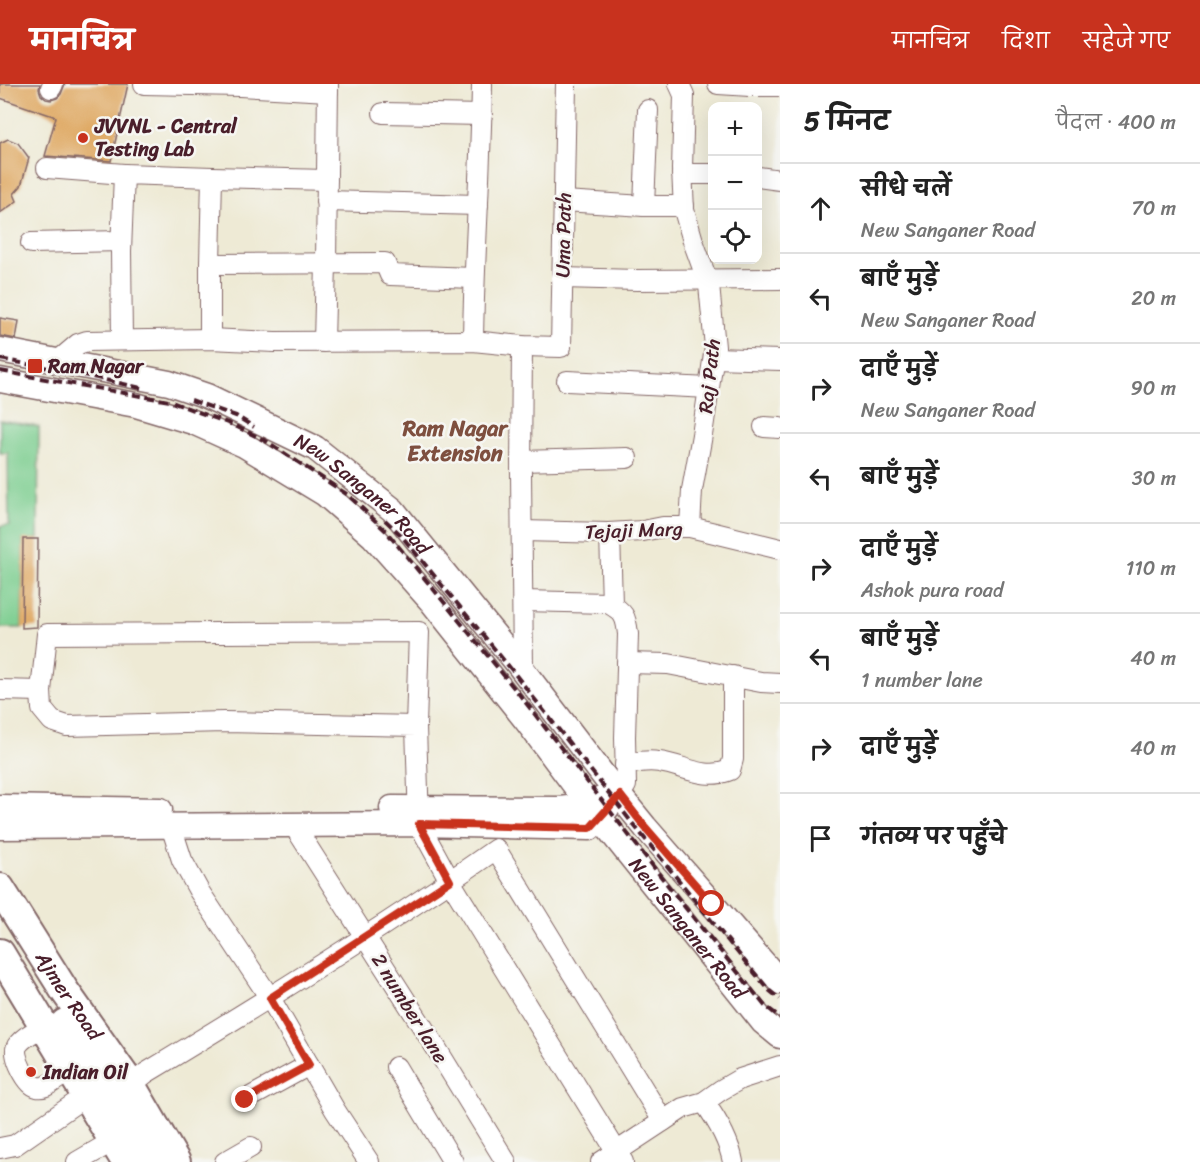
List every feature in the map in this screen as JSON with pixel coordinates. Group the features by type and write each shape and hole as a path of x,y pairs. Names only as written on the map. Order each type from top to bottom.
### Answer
{"highway":[{"name":"Ajmer Road","path":"0,888 64,990 130,1085 176,1162"},
{"path":"0,920 152,1162"},
{"path":"0,953 126,1162"},
{"path":"0,980 74,1104 95,1158"}],"main road":[{"name":"New Sanganer Road","path":"0,350 169,383 207,396 315,448 393,510 666,852 780,982"},
{"name":"New Sanganer Road","path":"0,380 136,405 193,422 244,445 325,494 373,536 432,602 526,720 593,810 762,1022 780,1036"},
{"path":"0,827 293,825 419,816 560,809 593,810 620,795"},
{"path":"0,807 419,816"}],"street":[{"path":"144,84 328,87 324,342"},
{"path":"473,341 482,84"},
{"name":"Uma Path","path":"522,346 561,347 566,84"},
{"name":"Raj Path","path":"679,84 684,94 682,174 684,206 693,241 709,285 715,347 692,490 690,527"},
{"path":"718,84 780,86"},
{"path":"644,206 648,110"},
{"path":"383,113 482,115"},
{"path":"47,168 124,174 327,180"},
{"path":"122,340 121,241 124,174"},
{"path":"682,174 708,174"},
{"path":"210,339 212,177"},
{"path":"762,178 780,180"},
{"path":"326,201 478,205"},
{"path":"564,201 684,206"},
{"path":"31,243 121,241"},
{"path":"210,264 385,263 390,274 474,278"},
{"path":"562,278 780,279"},
{"path":"58,362 83,342 122,340 473,341 522,346 523,670"},
{"path":"714,358 780,360"},
{"path":"567,381 709,388"},
{"path":"521,460 627,458"},
{"name":"Tejaji Marg","path":"522,531 610,533 644,531 663,527 690,527 780,549"},
{"path":"610,533 612,605"},
{"path":"522,601 608,603 619,609 626,620 628,634 626,785 620,795"},
{"path":"416,726 224,723 67,726 52,721 42,709 41,691 47,634 419,632 416,726 419,816 450,881 614,1159 683,1108 704,1102 740,1078 780,1066"},
{"path":"627,663 668,664 761,682 780,683"},
{"path":"625,765 638,761 658,762 676,765 702,774 721,774 730,770 733,759 733,676"},
{"path":"0,690 41,691"},
{"name":"2 number lane","path":"293,825 432,1041 506,1162"},
{"path":"171,826 182,860 199,891 270,998 369,1162"},
{"path":"130,1085 270,998 496,849 663,1121"},
{"path":"245,1100 309,1065"},
{"path":"396,1067 453,1162"},
{"path":"704,1102 716,1119 733,1162"},
{"path":"0,1148 15,1145 74,1104"},
{"path":"225,1162 251,1147"}],"green space":[{"path":"0,420 39,427 38,539 23,540 22,628 0,628 0,526 9,525 8,453 0,453"}],"building":[{"name":"JVVNL - Central Testing Lab","path":"0,84 40,84 41,95 51,100 61,94 65,84 128,84 111,161 45,156 56,117 0,98"},
{"path":"8,139 18,143 29,158 21,186 14,194 17,201 0,213 0,143"},
{"path":"0,318 19,321 16,339 0,336"},
{"path":"23,539 38,539 37,627 22,628"}],"railway":[{"path":"0,359 141,388"},
{"path":"0,371 169,401 233,425 266,441 348,495 385,530 519,694 765,1006 780,1017"},
{"path":"191,400 236,416 254,427"},
{"path":"385,520 400,534 511,669 742,958 770,991 780,999"}],"place":[{"name":"JVVNL - Central Testing Lab","path":"83,138"},
{"name":"Ram Nagar","path":"35,366"},
{"name":"Indian Oil","path":"31,1072"}],"district":[{"name":"Ram Nagar Extension","path":"455,440"}],"route":[{"path":"245,1100 309,1065 270,998 450,881 419,824 590,828 620,795 712,904"}]}
